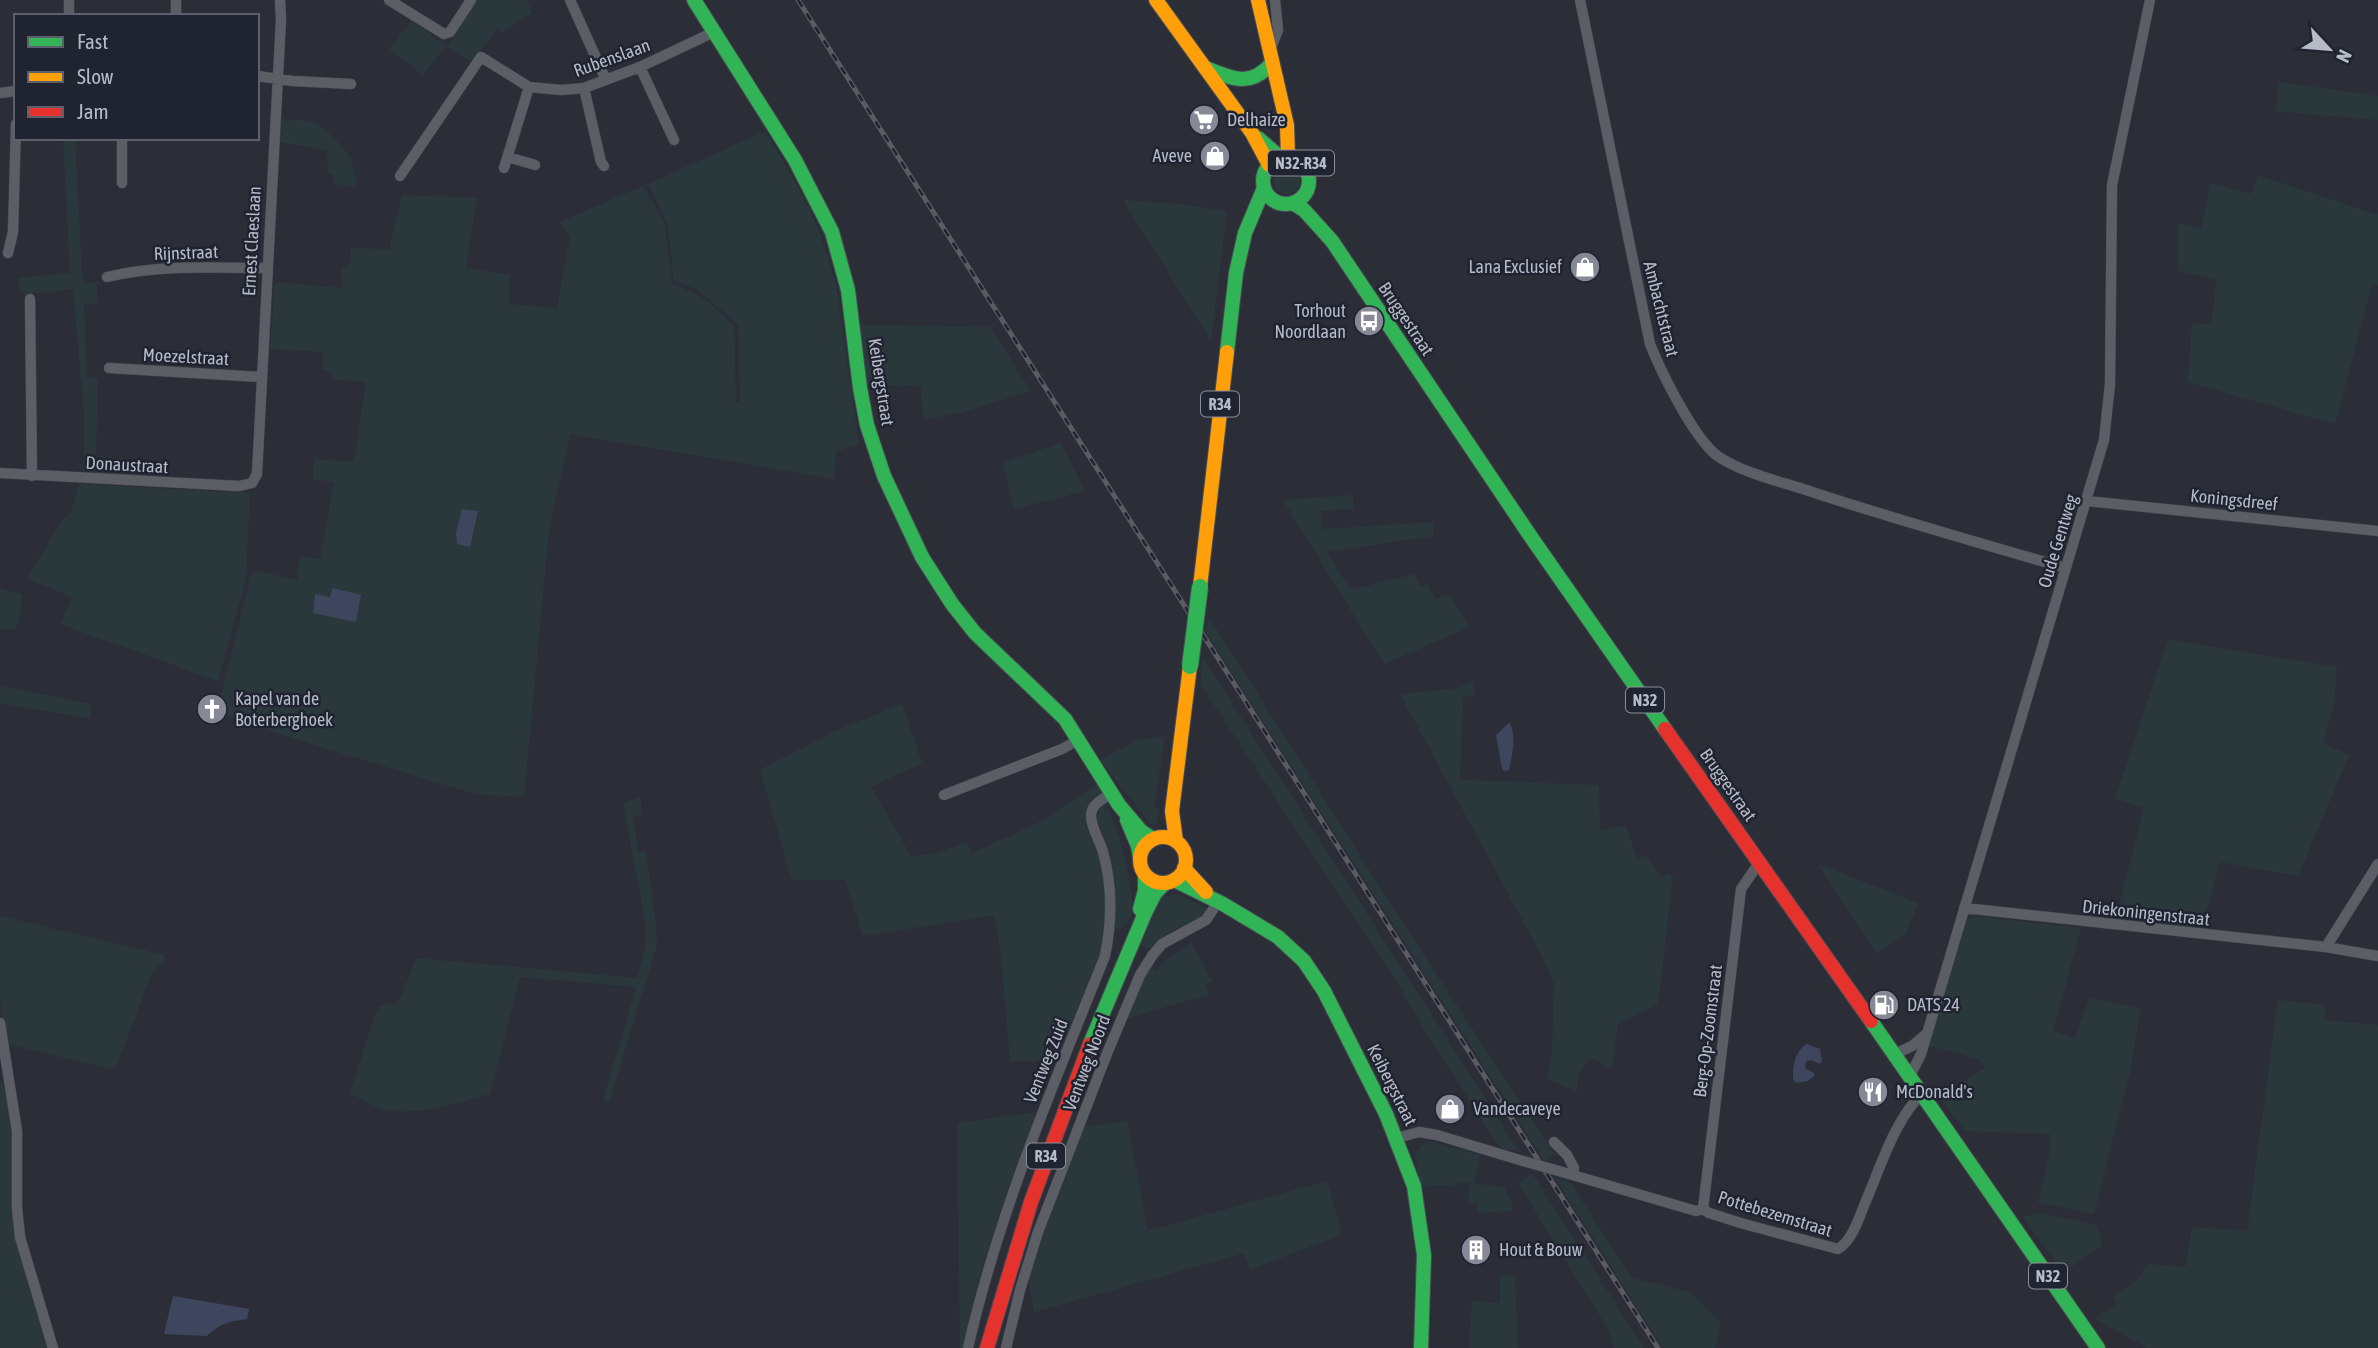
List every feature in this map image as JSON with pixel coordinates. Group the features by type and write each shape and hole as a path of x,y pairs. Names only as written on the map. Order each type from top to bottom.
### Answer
{"main road":[{"name":"Keibergstraat","path":"694,0 799,166 832,230 849,289 858,377 868,432 914,541 936,581 968,624 1000,658 1063,716 1080,739 1124,812 1140,858"},
{"path":"1156,0 1252,132 1279,160"},
{"path":"1258,0 1287,125 1279,160"},
{"path":"1204,68 1238,79 1248,80 1259,76 1272,55 1268,0"},
{"path":"1287,125 1295,134 1306,168"},
{"name":"N32-R34","path":"1279,160 1298,160 1306,168 1309,178 1308,189 1304,195 1288,204 1271,199 1264,188 1263,175 1279,160"},
{"name":"R34","path":"1176,841 1172,811 1233,293 1239,252 1264,188"},
{"name":"Bruggestraat","path":"1308,189 1308,196 1325,223 1332,241"},
{"path":"1250,224 1266,208 1274,204 1288,204"},
{"name":"Bruggestraat","path":"1288,204 1304,210 1332,241 1516,515 1923,1093 2098,1348"},
{"name":"R34","path":"1156,838 1172,811"},
{"name":"Keibergstraat","path":"1124,812 1146,836 1156,838"},
{"path":"1156,838 1176,841 1185,853 1174,877 1150,880 1141,867 1140,858 1146,844 1156,838"},
{"name":"R34","path":"1121,969 1142,902 1145,875"},
{"name":"Keibergstraat","path":"1174,877 1281,940 1304,960 1333,1011 1397,1138 1418,1204 1424,1249 1425,1287 1421,1348"},
{"name":"R34","path":"987,1348 1004,1279 1022,1224 1121,969 1155,893 1174,877"}],"street":[{"name":"Ernest Claeslaan","path":"252,483 257,474 280,0"},
{"path":"389,0 444,34 450,32 471,0"},
{"path":"570,0 606,80"},
{"path":"1272,55 1278,30 1275,0"},
{"name":"Ambachtstraat","path":"1580,0 1650,344 1675,398 1707,445 1718,456 1741,468 1877,513 2066,568"},
{"name":"Oude Gentweg","path":"1910,1076 1921,1054 2104,440 2109,400 2112,185 2150,0"},
{"name":"Rubenslaan","path":"400,176 481,57 529,87 561,90 584,88 640,67 714,32"},
{"path":"640,67 674,140"},
{"path":"259,76 351,84"},
{"path":"504,168 529,87"},
{"path":"584,88 604,166"},
{"path":"8,253 13,232 16,140"},
{"path":"122,140 122,183"},
{"path":"508,157 535,165"},
{"name":"Rijnstraat","path":"107,277 145,270 180,268 267,268"},
{"path":"30,299 32,476"},
{"name":"Moezelstraat","path":"108,368 261,377"},
{"name":"Donaustraat","path":"0,473 239,486 252,483"},
{"name":"Koningsdreef","path":"2087,501 2378,531"},
{"path":"944,795 1062,749 1080,739"},
{"name":"Ventweg Zuid","path":"968,1348 992,1254 1013,1188 1105,956 1110,929 1110,890 1103,850 1091,817 1099,800 1113,793"},
{"name":"Berg-Op-Zoomstraat","path":"1703,1209 1741,889 1759,863"},
{"path":"2326,947 2378,864"},
{"name":"Ventweg Noord","path":"1006,1348 1038,1232 1140,975 1162,944 1206,920 1215,900"},
{"name":"Driekoningenstraat","path":"1964,908 2326,947 2378,956"},
{"path":"0,1023 17,1131 17,1208 20,1237 53,1348"},
{"path":"1895,1054 1912,1046 1925,1034"},
{"name":"Pottebezemstraat","path":"1397,1138 1419,1132 1437,1135 1696,1211 1703,1209 1744,1224 1838,1249 1843,1246 1856,1225 1889,1147 1907,1113 1923,1093"},
{"path":"1553,1142 1567,1155 1574,1168 1572,1175"}],"shaded area":[{"path":"476,0 527,0 532,13 502,33 497,29 472,62 446,46 423,75 389,49 411,21 447,46"},
{"path":"2279,82 2378,96 2378,120 2276,111"},
{"path":"282,119 313,121 328,132 351,157 357,187 334,184 334,174 328,173 327,150 280,142"},
{"path":"766,133 769,137 811,211 836,284 859,444 836,451 834,479 570,434 549,529 524,797 475,794 222,714 224,708 219,703 252,573 258,571 297,580 300,556 320,559 334,482 313,479 314,459 354,462 366,382 332,379 331,371 322,370 323,352 270,349 275,282 342,288 341,269 350,262 351,248 391,249 402,195 477,198 466,268 510,275 509,304 557,308 570,237 560,222 643,186 665,224 672,284 706,301 734,328 736,402 740,402 738,324 696,289 674,281 667,222 648,184"},
{"path":"63,140 75,140 84,284 97,282 97,303 84,305 87,378 98,378 96,458 124,458 125,467 145,467 145,477 84,473 84,412 73,289 25,295 19,289 18,278 70,273"},
{"path":"1287,168 1296,172 1300,181 1296,190 1287,194 1278,190 1274,181 1278,172"},
{"path":"2258,175 2378,215 2378,285 2372,284 2335,424 2188,382 2192,323 2211,324 2217,279 2178,271 2178,223 2201,229 2211,183 2252,194"},
{"path":"1123,200 1227,211 1211,341"},
{"path":"860,325 990,327 1031,391 959,413 923,420 921,386 865,384"},
{"path":"1061,443 1085,491 1014,509 1003,462"},
{"path":"79,484 250,493 246,579 218,681 60,624 72,597 27,578 62,520 71,512"},
{"path":"1353,495 1353,509 1320,511 1323,529 1433,522 1434,536 1326,552 1351,590 1414,574 1420,587 1427,585 1435,599 1449,595 1470,627 1384,664 1283,500"},
{"path":"0,588 22,595 21,611 15,630 1,629 0,637"},
{"path":"1209,617 1397,914 1555,1155 1545,1162 1205,631"},
{"path":"2168,639 2337,667 2334,704 2323,743 2349,755 2298,876 2220,862 2202,929 2115,921 2144,807 2115,799"},
{"path":"1203,658 1519,1151 1501,1149 1431,1041 1392,974 1200,684"},
{"path":"1474,681 1474,696 1463,697 1460,780 1599,785 1600,831 1626,825 1637,859 1646,855 1662,878 1669,873 1673,877 1658,1004 1618,1024 1612,1070 1591,1059 1580,1073 1577,1091 1547,1079 1552,1052 1554,984 1543,958 1400,694 1459,688"},
{"path":"0,686 91,704 91,719 0,703"},
{"path":"902,704 922,763 871,787 911,856 934,854 966,842 972,853 1038,823 1099,784 1102,793 1092,800 1085,813 1103,869 1107,894 1106,918 1096,967 1059,1060 1010,1062 1001,956 994,915 863,936 845,880 792,880 760,770 837,730"},
{"path":"1165,737 1154,807 1160,808 1156,824 1151,825 1100,760 1139,739"},
{"path":"641,797 641,815 633,817 638,852 646,851 657,945 609,1103 603,1100 636,987 520,977 490,1094 407,1112 380,1108 350,1093 376,1012 380,1006 400,1000 416,958 637,978 645,949 645,920 623,803"},
{"path":"1105,804 1120,842 1133,908 1130,920 1114,931 1115,882 1110,854 1097,819"},
{"path":"1818,864 1918,903 1906,933 1877,954"},
{"path":"1179,895 1207,908 1202,917 1170,932 1150,949 1136,943 1158,897"},
{"path":"0,916 164,955 166,963 157,965 152,972 117,1065 112,1069 7,1044 0,999"},
{"path":"1974,916 2081,928 2053,1031 2075,1039 2089,998 2141,1008 2130,1071 2094,1214 2038,1202 2050,1153 2050,1134 1965,1131 1940,1098 1984,1068 1980,1059 1929,1046 1967,920"},
{"path":"1191,942 1213,982 1206,984 1209,994 1125,1019 1149,967 1156,971 1168,958"},
{"path":"2278,1000 2326,1005 2324,1020 2378,1025 2378,1348 2148,1348 2094,1319 2116,1304 2113,1297 2143,1275 2143,1269 2150,1264 2185,1267 2192,1227 2247,1231"},
{"path":"0,1082 5,1083 13,1135 13,1217 28,1285 48,1348 0,1348"},
{"path":"1037,1112 995,1228 963,1348 960,1348 957,1123"},
{"path":"1127,1121 1148,1231 1327,1181 1342,1234 1250,1270 1244,1253 1034,1312 1029,1284 1030,1271 1083,1127"},
{"path":"1428,1141 1480,1155 1474,1183 1506,1188 1505,1193 1512,1201 1512,1211 1478,1213 1478,1204 1468,1204 1470,1183 1458,1182 1457,1186 1420,1185 1415,1153"},
{"path":"1532,1173 1644,1348 1614,1348 1608,1329 1518,1183"},
{"path":"1555,1178 1570,1182 1632,1278 1690,1292 1721,1322 1715,1348 1663,1348"},
{"path":"2040,1213 2097,1225 2102,1245 2063,1273 2023,1217"},
{"path":"1500,1275 1515,1276 1518,1348 1469,1348 1472,1301 1500,1303"}],"water":[{"path":"462,509 478,511 470,547 457,544 456,533"},
{"path":"333,588 361,595 356,622 313,613 315,594 330,597"},
{"path":"1509,723 1513,732 1512,752 1509,770 1504,771 1496,735"},
{"path":"1806,1044 1820,1049 1822,1061 1820,1064 1806,1061 1805,1068 1814,1073 1814,1076 1808,1081 1796,1083 1793,1079 1795,1060"},
{"path":"173,1296 249,1309 247,1319 226,1323 207,1336 164,1334"}],"railway":[{"path":"798,0 1658,1348"}],"traffic: fast":[{"path":"694,0 795,160 832,232 848,290 867,425 884,476 922,557 952,604 975,633 1065,719 1119,805 1141,831 1153,839"},
{"path":"1206,68 1241,79 1256,76 1272,63"},
{"path":"1258,138 1281,158"},
{"path":"1286,158 1302,165 1309,181 1302,197 1286,204 1270,197 1263,181 1270,165 1286,158"},
{"path":"1227,352 1236,273 1245,233 1264,188"},
{"path":"1293,203 1304,210 1332,241 1531,537 1665,729"},
{"path":"1190,666 1200,587"},
{"path":"1127,820 1140,858"},
{"path":"1140,909 1145,890 1145,875"},
{"path":"1174,880 1223,904 1278,937 1304,961 1324,991 1386,1114 1414,1186 1424,1255 1421,1348"},
{"path":"1090,1044 1145,913 1155,893 1165,883"},
{"path":"1871,1021 2098,1348"}],"traffic: slow":[{"path":"1156,0 1252,133 1269,165"},
{"path":"1258,0 1287,125 1288,157"},
{"path":"1200,587 1227,352"},
{"path":"1176,841 1172,811 1190,666"},
{"path":"1163,837 1179,844 1186,860 1179,876 1163,883 1147,876 1140,860 1147,844 1163,837"},
{"path":"1184,868 1206,892"}],"traffic: jam":[{"path":"1665,729 1871,1021"},
{"path":"987,1348 1031,1202 1090,1044"}],"place":[{"name":"Delhaize","path":"1204,120"},
{"name":"Aveve","path":"1215,156"},
{"name":"Lana Exclusief","path":"1585,267"},
{"name":"Torhout Noordlaan","path":"1369,321"},
{"name":"Kapel van de Boterberghoek","path":"212,709"},
{"name":"DATS 24","path":"1884,1005"},
{"name":"McDonald's","path":"1873,1092"},
{"name":"Vandecaveye","path":"1450,1109"},
{"name":"Hout & Bouw","path":"1476,1250"}]}
